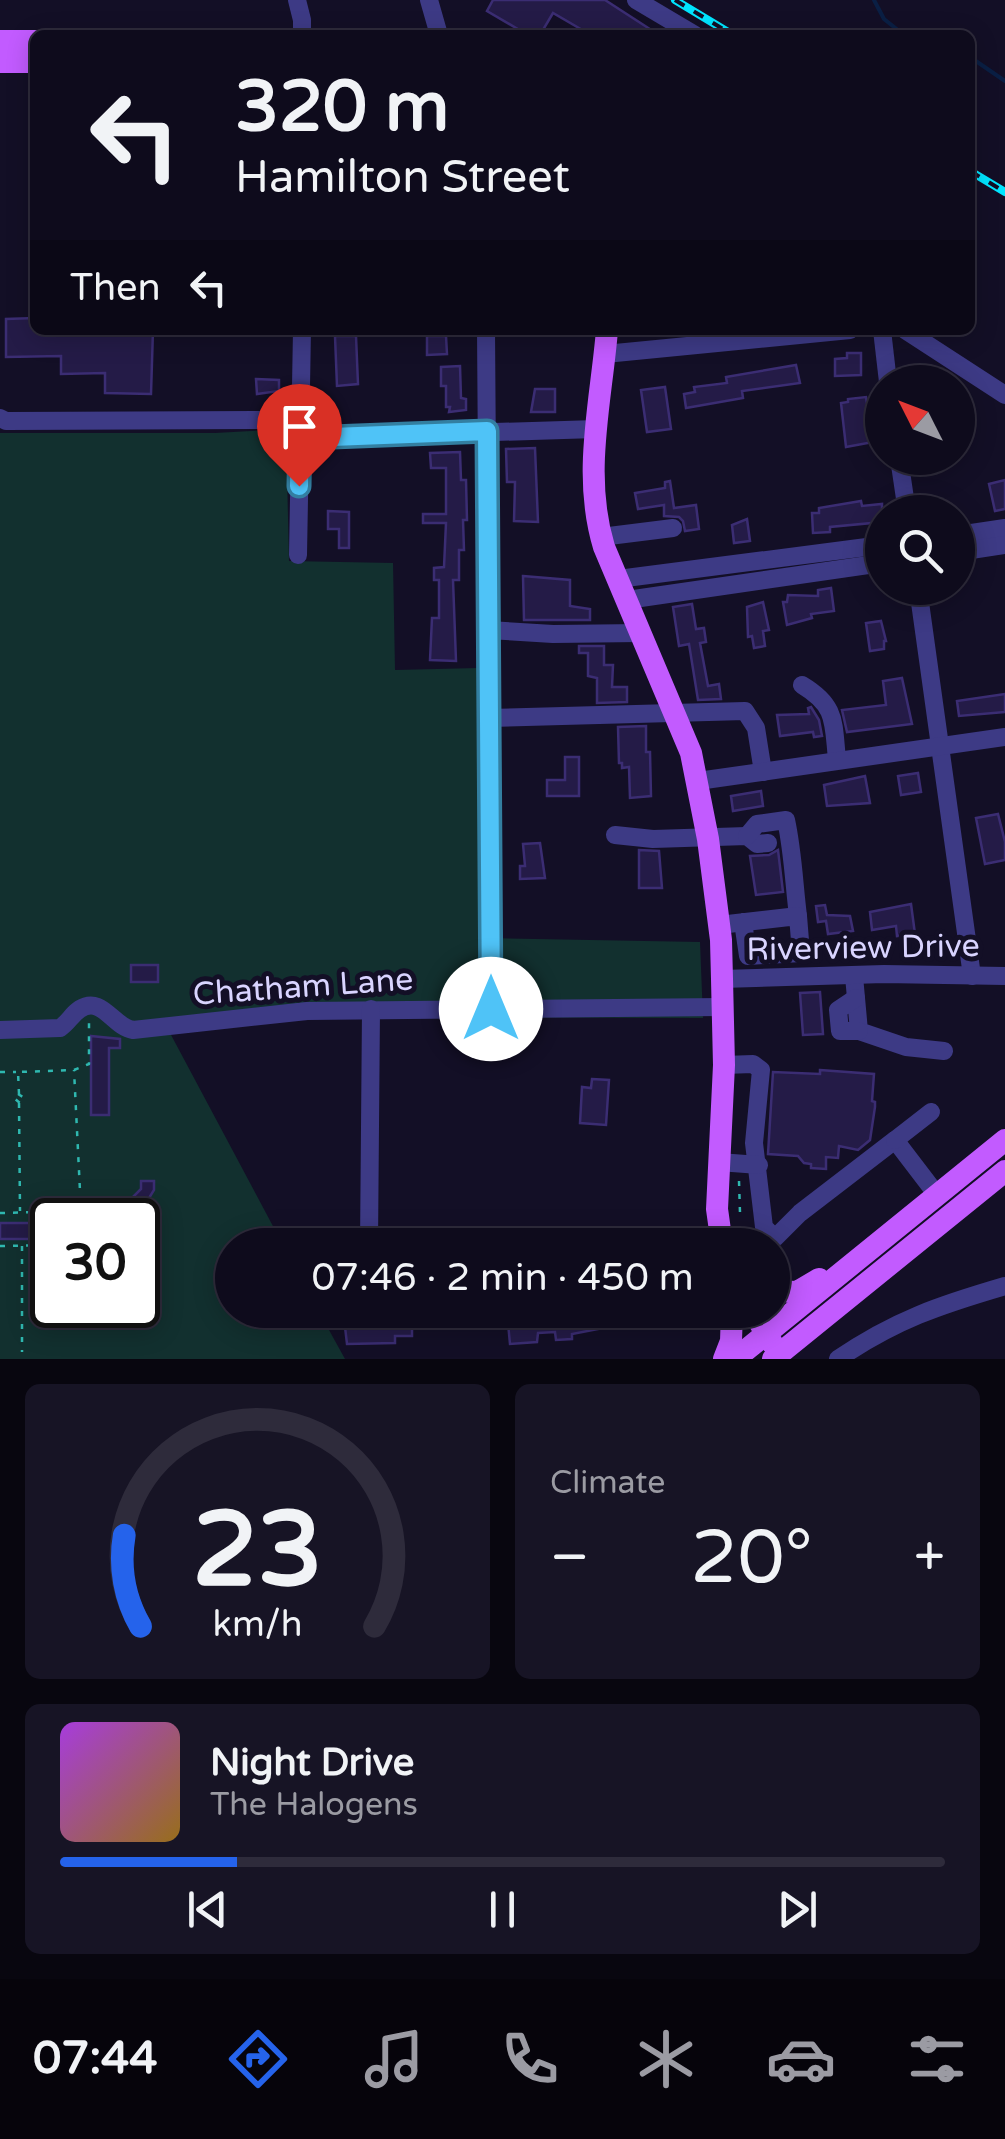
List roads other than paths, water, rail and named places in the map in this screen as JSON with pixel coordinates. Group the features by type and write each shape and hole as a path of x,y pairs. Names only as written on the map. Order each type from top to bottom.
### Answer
{"main road":[{"path":"0,40 30,41"},
{"path":"0,62 30,62"},
{"path":"607,335 593,486 601,537 676,715 698,781 708,839 731,923 722,980 724,1065 718,1162 729,1211 726,1228"},
{"path":"736,1359 1005,1140"},
{"path":"762,1328 778,1358 1005,1171"},
{"path":"720,1228 729,1211"},
{"path":"790,1292 808,1287 860,1246 904,1221"},
{"path":"724,1359 732,1341 732,1328"}],"street":[{"path":"296,0 302,30"},
{"path":"429,0 438,30"},
{"path":"636,0 687,30"},
{"path":"298,555 302,335"},
{"path":"486,335 491,1009"},
{"path":"605,354 799,335"},
{"path":"883,335 886,365"},
{"path":"913,335 1005,395"},
{"path":"0,418 266,420 332,437 596,428"},
{"path":"601,537 672,528"},
{"path":"975,532 1005,528"},
{"path":"975,549 1005,545"},
{"path":"622,590 865,549"},
{"path":"622,590 865,565"},
{"path":"920,605 972,976"},
{"path":"488,630 642,633"},
{"path":"802,685 820,696 832,712 837,759"},
{"path":"488,718 745,711 756,728 763,772"},
{"path":"698,781 1005,737"},
{"path":"747,836 757,824 786,820 779,842 798,916 801,953 748,956 731,923 798,916"},
{"path":"615,835 708,839 747,836 757,844 812,838"},
{"path":"784,954 785,978"},
{"path":"854,976 859,1031 906,1047 944,1051"},
{"name":"Riverview Drive","path":"722,980 1005,976"},
{"name":"Chatham Lane","path":"0,1030 60,1028 80,1009 97,1008 128,1030 285,1012 722,1007"},
{"path":"369,1228 371,1009"},
{"path":"724,1065 758,1065 754,1143 764,1227 775,1238 931,1112"},
{"path":"895,1140 937,1195"},
{"path":"718,1162 759,1165"},
{"path":"838,1359 898,1322 1005,1286"}],"waterway":[{"path":"874,0 884,19 898,30"},
{"path":"975,60 1005,81"}],"railway":[{"path":"675,0 725,30"},
{"path":"975,174 1005,192"}]}
